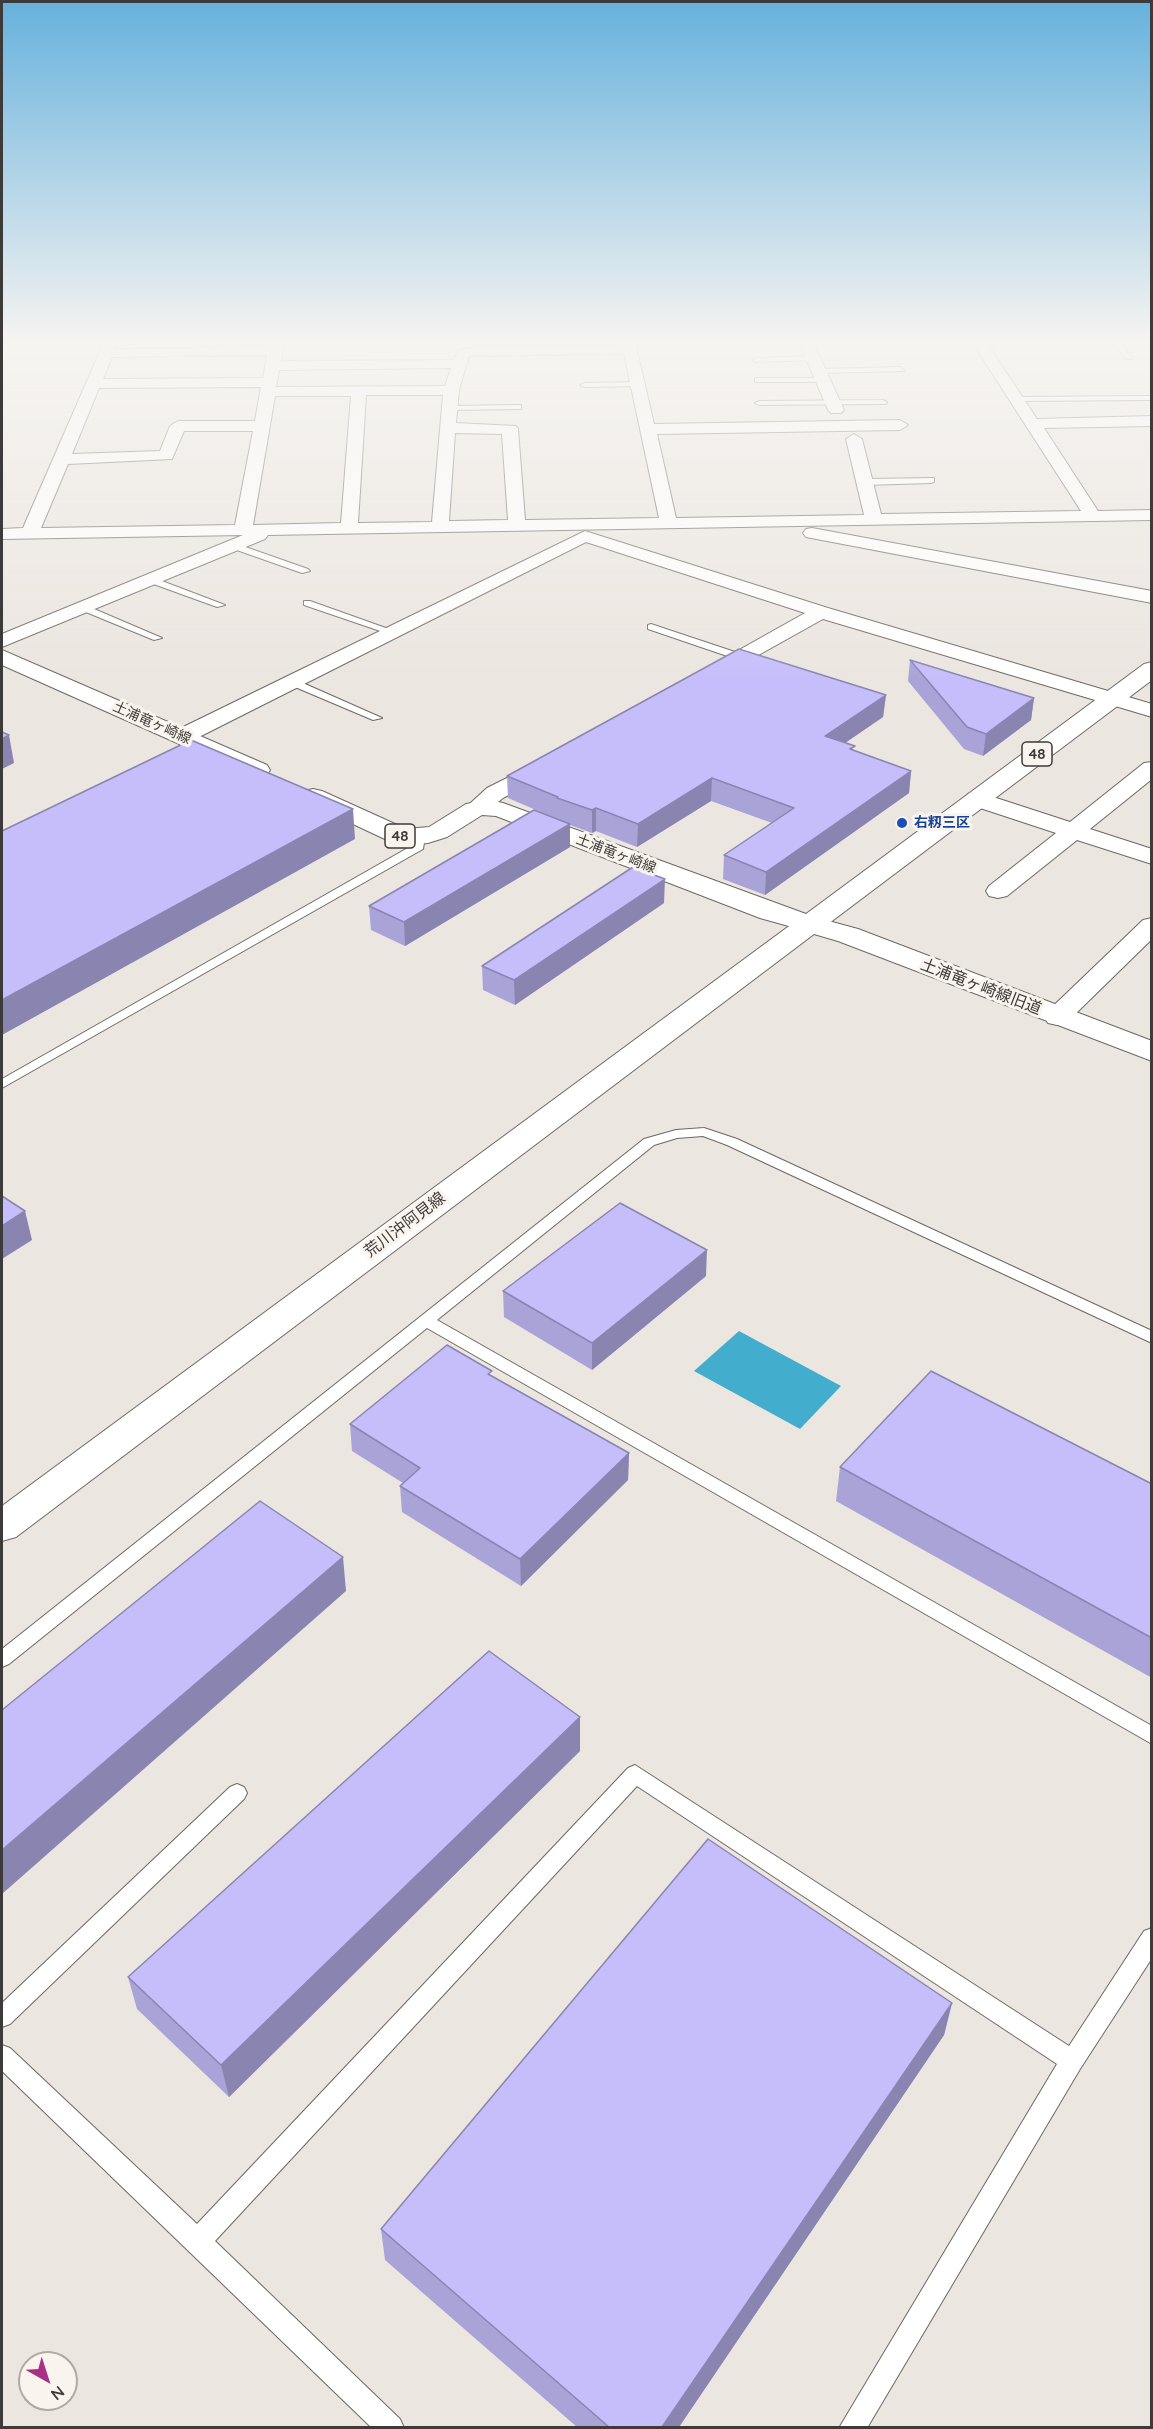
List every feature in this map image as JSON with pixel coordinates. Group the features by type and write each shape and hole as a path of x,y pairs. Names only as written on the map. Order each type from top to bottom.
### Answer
{"main road":[{"name":"土浦竜ヶ崎線","path":"2,657 183,736 396,835 418,836 438,832 475,809 489,807 503,810 770,912 810,924"},
{"name":"48","path":"810,924 1152,669"},
{"name":"土浦竜ヶ崎線旧道","path":"810,924 848,935 1152,1052"},
{"name":"荒川沖阿見線","path":"2,1526 810,924"}],"street":[{"path":"30,533 63,455"},
{"path":"61,459 166,455"},
{"path":"243,529 256,455"},
{"path":"349,528 354,455"},
{"path":"440,526 446,455"},
{"path":"512,455 517,525"},
{"path":"654,455 669,523"},
{"path":"858,455 874,520"},
{"path":"1053,455 1093,516"},
{"path":"2,534 517,525 585,530 669,523 1152,515"},
{"path":"751,522 1152,597"},
{"path":"2,641 276,528"},
{"path":"183,736 392,632 585,530 821,612 1152,711"},
{"path":"699,680 821,612"},
{"path":"475,809 495,793 556,759"},
{"path":"998,891 1152,768"},
{"path":"976,799 1152,857"},
{"path":"1057,1017 1152,925"}],"lane":[{"path":"865,482 931,480"},
{"path":"234,546 305,570"},
{"path":"151,580 220,605"},
{"path":"307,603 392,632"},
{"path":"84,608 157,638"},
{"path":"651,627 740,657"},
{"path":"292,682 377,718"},
{"path":"2,1084 418,847 418,836"},
{"path":"2,1659 649,1142 676,1134 704,1132 732,1142 1152,1338"},
{"path":"424,1320 1152,1736"},
{"path":"198,2241 635,1774 1072,2061"},
{"path":"2,2017 237,1793"},
{"path":"852,2427 1072,2061 1152,1938"},
{"path":"2,2056 391,2427"}],"water":[{"path":"739,1331 841,1386 800,1429 694,1371"}],"building":[{"path":"739,649 886,695 825,736 855,746 850,749 911,771 766,872 724,855 794,808 712,778 638,824 596,808 592,810 557,798 507,776"},
{"path":"910,660 1034,698 986,734 967,727"},
{"path":"2,732 9,735 2,739"},
{"path":"191,740 353,809 2,1000 2,831"},
{"path":"534,810 570,824 404,922 369,906"},
{"path":"633,867 665,879 514,980 482,966"},
{"path":"2,1196 25,1211 2,1226"},
{"path":"620,1203 707,1250 592,1343 503,1291"},
{"path":"447,1345 492,1371 488,1374 629,1453 520,1559 400,1486 420,1468 350,1424"},
{"path":"931,1371 1152,1484 1152,1638 840,1467"},
{"path":"260,1501 343,1557 2,1850 2,1710"},
{"path":"489,1651 580,1717 221,2065 128,1977"},
{"path":"708,1839 952,2003 662,2427 609,2427 381,2229"}],"place":[{"name":"右籾三区","path":"902,823"}]}
